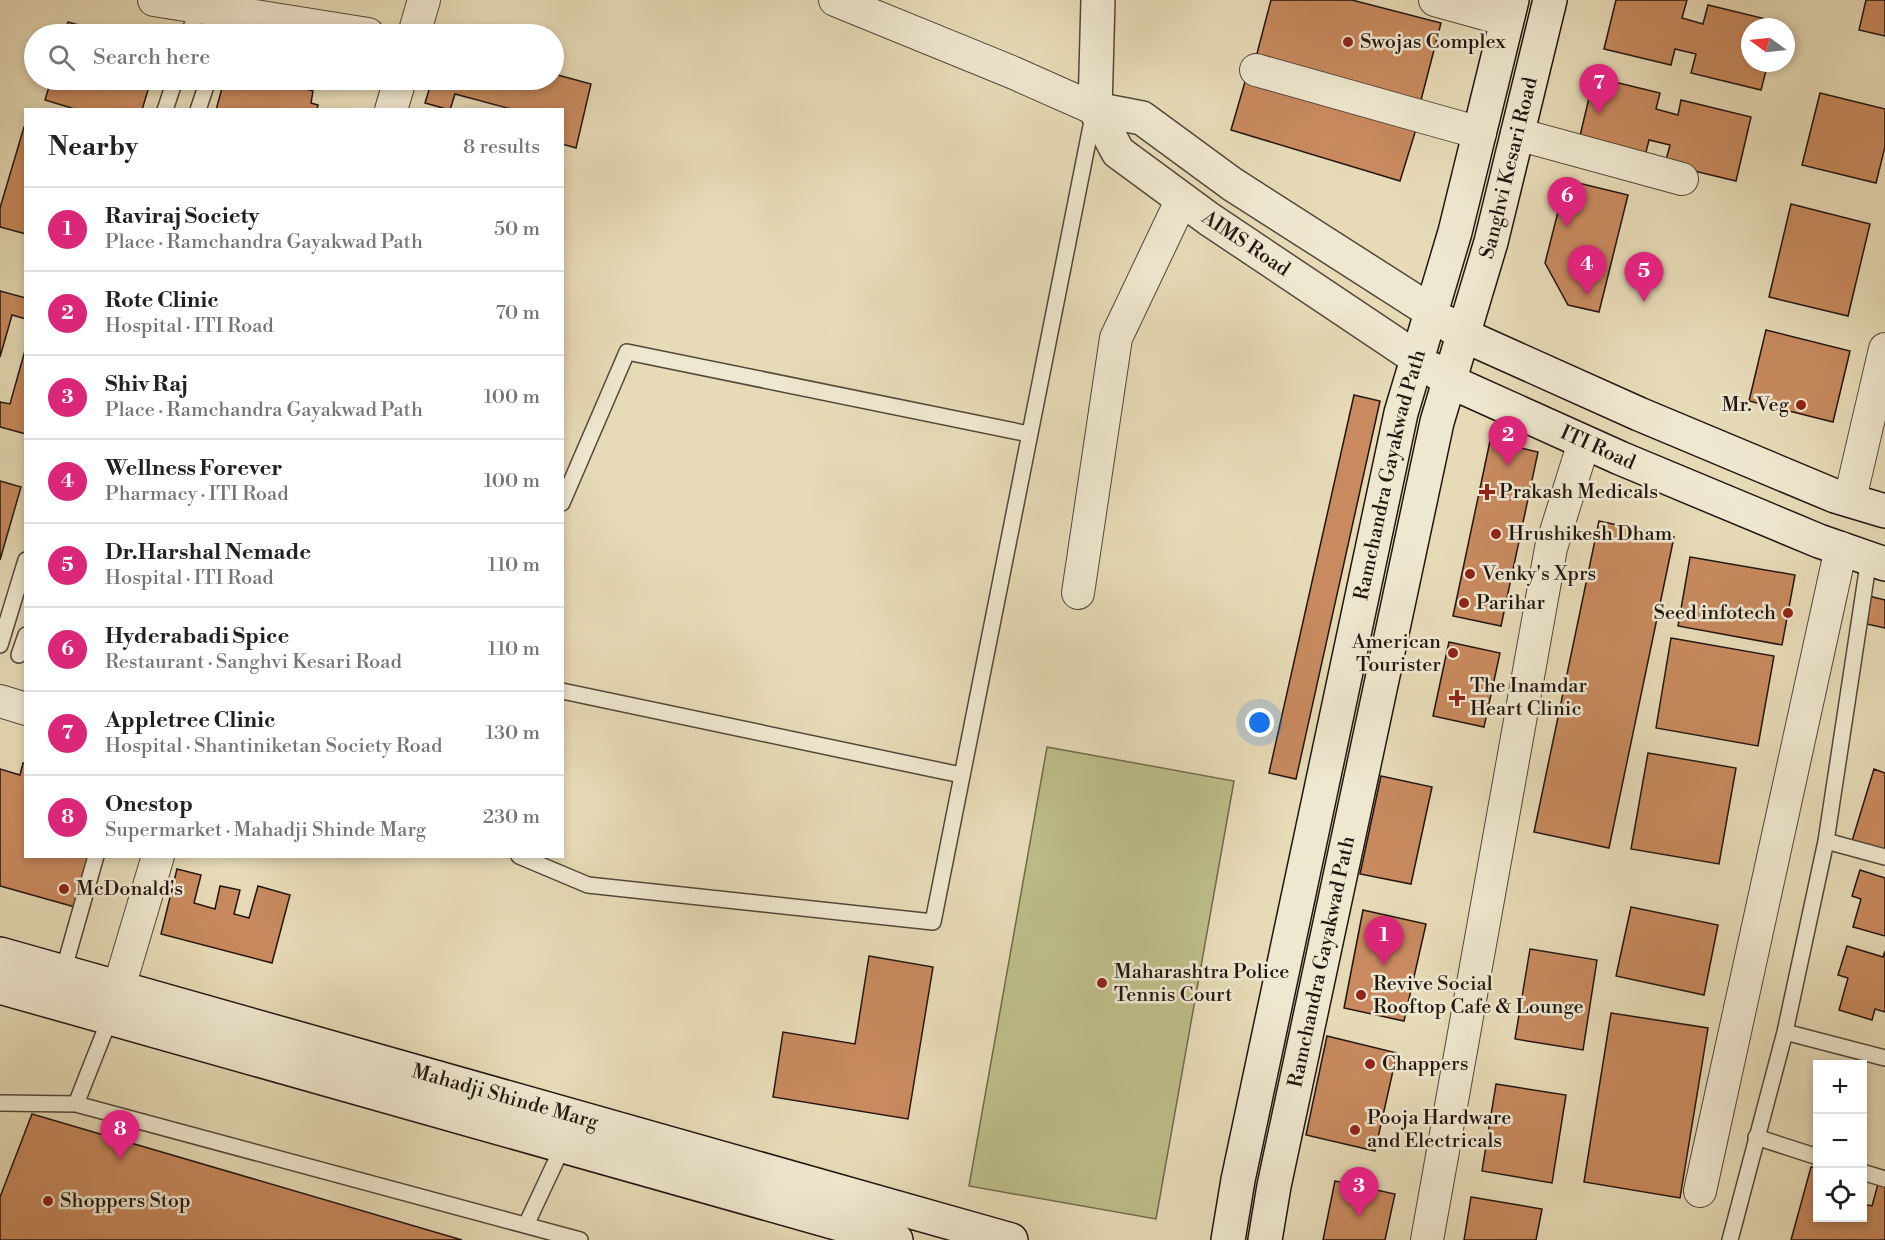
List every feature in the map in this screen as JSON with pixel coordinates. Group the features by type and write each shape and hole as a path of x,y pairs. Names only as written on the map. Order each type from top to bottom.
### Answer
{"main road":[{"path":"1098,0 1095,109 1142,118 1232,184 1432,312 1463,335 1639,414 1835,496 1885,511"},
{"name":"Sanghvi Kesari Road","path":"1463,335 1491,242 1550,0"},
{"name":"Sanghvi Kesari Road","path":"1432,312 1455,232 1510,10"},
{"name":"AIMS Road","path":"1095,109 1118,152 1182,199 1418,359"},
{"name":"Ramchandra Gayakwad Path","path":"1228,1240 1241,1168 1401,413 1432,312"},
{"name":"Ramchandra Gayakwad Path","path":"1265,1240 1274,1186 1435,434 1463,335"},
{"name":"ITI Road","path":"1418,359 1449,381 1584,442 1865,557"},
{"name":"Mahadji Shinde Marg","path":"0,954 63,972 114,1003 563,1146 896,1240"},
{"name":"Mahadji Shinde Marg","path":"0,987 114,1003 1011,1240"}],"street":[{"path":"154,0 193,21 226,23"},
{"path":"417,24 424,0"},
{"path":"835,0 1095,109"},
{"path":"1436,0 1510,10"},
{"path":"1256,70 1480,133"},
{"path":"392,108 397,90"},
{"path":"1517,134 1682,179"},
{"path":"1078,593 1116,338 1182,199"},
{"path":"1850,499 1885,349"},
{"path":"1427,1240 1551,548 1584,442"},
{"path":"1700,1191 1865,557"},
{"path":"0,701 24,708"},
{"path":"114,1003 157,858"}],"lane":[{"path":"166,108 172,90"},
{"path":"199,108 205,90"},
{"path":"524,858 588,885 933,921 1095,109"},
{"path":"564,498 627,352 1029,434"},
{"path":"1730,1240 1785,1032 1826,841 1865,557"},
{"path":"0,645 24,567"},
{"path":"19,655 24,641"},
{"path":"564,692 961,776"},
{"path":"1826,841 1885,857"},
{"path":"63,972 95,858"},
{"path":"76,1104 114,1003"},
{"path":"1785,1032 1885,1058"},
{"path":"0,1103 76,1104 580,1240"},
{"path":"1756,1137 1813,1155"},
{"path":"526,1225 563,1146"},
{"path":"1867,1173 1885,1179"}],"green space":[{"name":"Maharashtra Police Tennis Court","path":"1047,747 1234,781 1156,1219 969,1186"}],"building":[{"name":"Swojas Complex","path":"1271,0 1352,0 1441,23 1420,104 1255,61"},
{"path":"1616,0 1687,0 1682,18 1703,24 1708,5 1762,18 1741,18 1741,72 1766,72 1761,90 1691,73 1696,54 1675,49 1671,65 1604,49"},
{"path":"1866,0 1885,0 1885,36 1859,30"},
{"path":"1247,75 1417,126 1400,181 1231,130"},
{"path":"564,77 591,84 576,148 564,145 564,108 508,108 455,94 451,108 425,103 429,90 564,90"},
{"path":"1594,77 1660,93 1656,109 1678,115 1681,100 1751,117 1736,181 1665,164 1670,145 1649,140 1645,156 1579,140"},
{"path":"48,90 148,90 143,108 71,108 45,100"},
{"path":"222,90 310,90 313,91 311,103 318,105 317,108 217,108"},
{"path":"1820,93 1885,109 1885,147 1876,183 1802,165"},
{"path":"24,127 24,233 0,227 0,208"},
{"path":"1562,179 1628,195 1599,312 1568,305 1545,263 1559,208 1555,207"},
{"path":"1791,204 1870,224 1848,316 1769,297"},
{"path":"0,291 24,297 24,318 12,315 0,357"},
{"path":"1766,330 1850,351 1833,422 1749,401"},
{"path":"24,354 24,433 0,427 0,402 10,404"},
{"path":"1354,395 1380,401 1296,779 1269,773"},
{"name":"Hrushikesh Dham","path":"1490,441 1538,452 1501,626 1453,616"},
{"path":"0,481 21,487 0,560"},
{"path":"1599,521 1674,537 1609,848 1534,832"},
{"path":"1690,557 1795,575 1782,645 1678,626"},
{"path":"1869,596 1885,600 1885,628 1862,623"},
{"path":"1671,638 1774,656 1758,746 1656,728"},
{"path":"1449,642 1500,653 1484,727 1433,716"},
{"path":"1648,753 1736,768 1719,864 1631,849"},
{"path":"24,763 24,858 88,858 75,907 0,886 0,769 20,775"},
{"path":"1874,769 1885,773 1885,851 1852,841"},
{"path":"1381,776 1432,787 1411,884 1360,874"},
{"path":"177,869 201,875 194,903 215,909 220,886 240,890 234,914 249,918 258,886 290,895 272,963 161,934"},
{"path":"1860,870 1885,878 1885,936 1853,927 1861,899 1852,896"},
{"path":"1631,907 1718,925 1704,995 1616,976"},
{"path":"1363,910 1426,924 1404,1021 1344,1008"},
{"path":"1847,946 1883,957 1885,951 1885,1012 1875,1009 1872,1020 1839,1010 1848,978 1838,975"},
{"path":"1530,949 1597,960 1583,1050 1515,1039"},
{"path":"869,956 933,967 908,1119 773,1097 783,1032 855,1044"},
{"path":"1611,1013 1708,1028 1680,1198 1584,1182"},
{"path":"1327,1036 1397,1053 1375,1151 1306,1135"},
{"path":"1496,1084 1566,1095 1552,1183 1482,1171"},
{"path":"32,1114 462,1240 0,1240 0,1197"},
{"path":"1811,1167 1813,1167 1813,1222 1867,1222 1867,1205 1872,1206 1878,1184 1885,1186 1885,1240 1791,1240"},
{"path":"1335,1181 1395,1194 1385,1240 1323,1240"},
{"path":"1471,1197 1542,1209 1536,1240 1464,1240"}],"place":[{"name":"Swojas Complex","path":"1348,42"},
{"name":"Appletree Clinic","path":"1599,114"},
{"name":"Hyderabadi Spice","path":"1567,227"},
{"name":"Wellness Forever","path":"1587,295"},
{"name":"Dr.Harshal Nemade","path":"1644,302"},
{"name":"Mr. Veg","path":"1801,405"},
{"name":"Rote Clinic","path":"1508,466"},
{"name":"Prakash Medicals","path":"1487,492"},
{"name":"Hrushikesh Dham","path":"1496,534"},
{"name":"Venky's Xprs","path":"1470,574"},
{"name":"Parihar","path":"1464,603"},
{"name":"Seed infotech","path":"1788,613"},
{"name":"American Tourister","path":"1453,653"},
{"name":"The Inamdar Heart Clinic","path":"1457,698"},
{"name":"McDonald's","path":"64,889"},
{"name":"Raviraj Society","path":"1384,966"},
{"name":"Maharashtra Police Tennis Court","path":"1102,983"},
{"name":"Revive Social Rooftop Cafe & Lounge","path":"1361,995"},
{"name":"Chappers","path":"1370,1064"},
{"name":"Pooja Hardware and Electricals","path":"1355,1130"},
{"name":"Onestop","path":"120,1160"},
{"name":"Shoppers Stop","path":"48,1201"},
{"name":"Shiv Raj","path":"1359,1217"}]}
